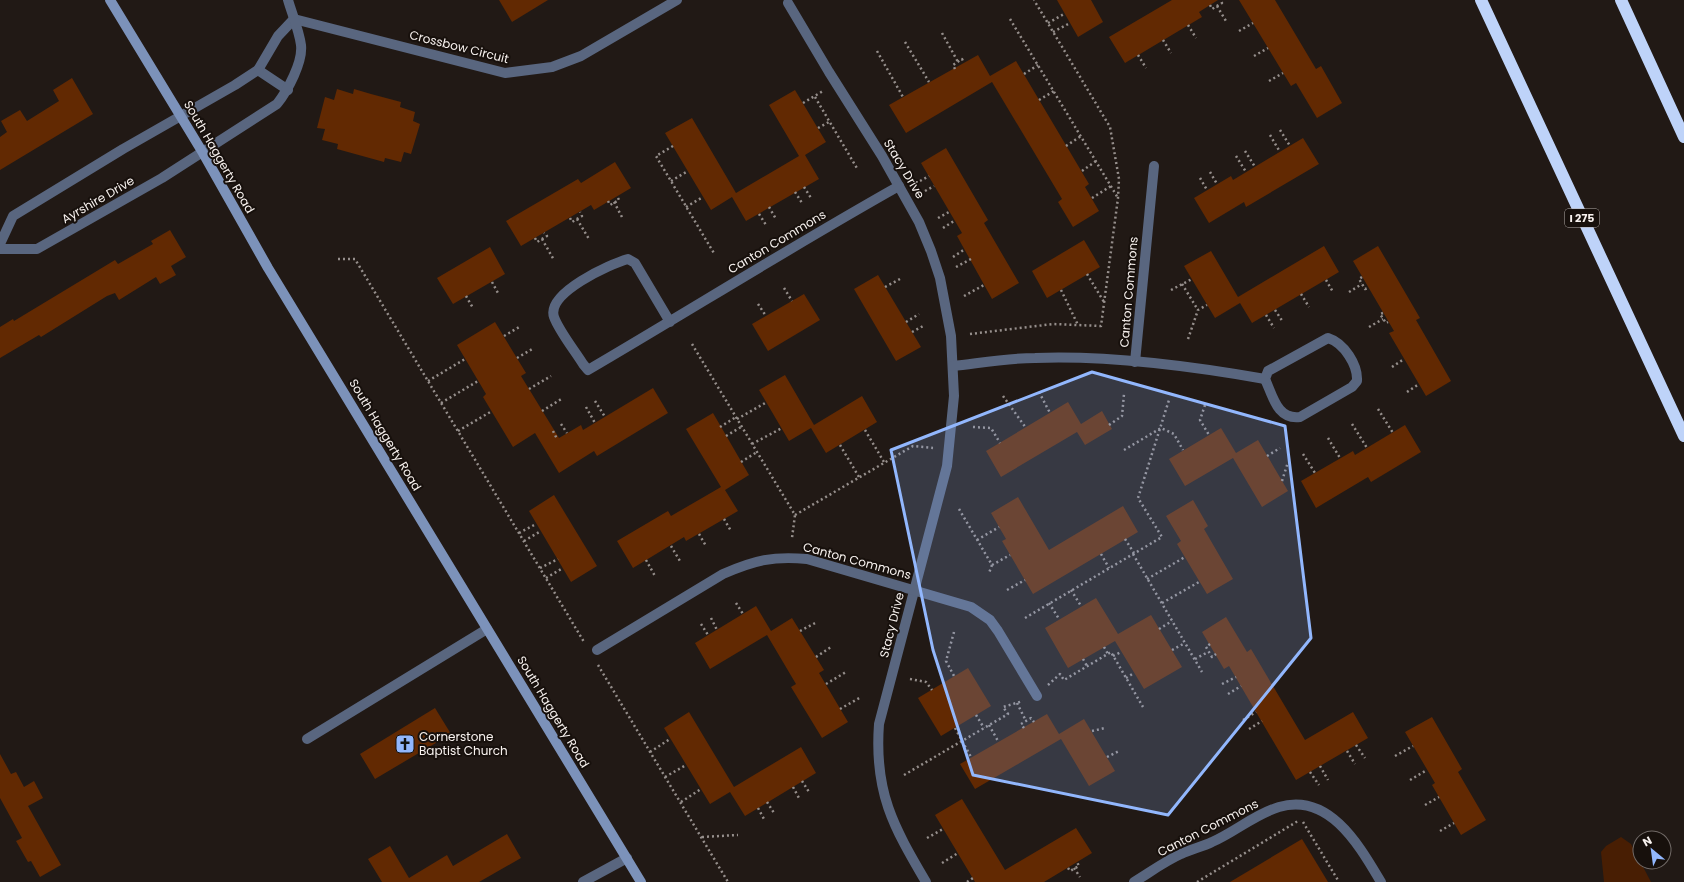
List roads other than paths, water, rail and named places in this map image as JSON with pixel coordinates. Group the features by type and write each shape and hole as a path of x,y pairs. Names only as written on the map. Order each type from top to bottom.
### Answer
{"highway":[{"name":"I 275","path":"1481,0 1684,436"},
{"path":"1621,0 1684,137"}],"main road":[{"name":"South Haggerty Road","path":"110,0 203,153 268,268 641,882"}],"street":[{"path":"203,153 268,111 277,104 288,90 296,70 301,46 288,0"},
{"name":"Crossbow Circuit","path":"294,19 505,73 552,67 581,56 677,0"},
{"name":"Stacy Drive","path":"788,3 899,186 919,222 940,278 947,308 953,366 954,403 947,466 879,724 878,765 886,805 900,838 926,882"},
{"path":"0,244 13,216 180,116 235,86 258,70 278,36 294,19"},
{"path":"258,70 288,90"},
{"name":"Ayrshire Drive","path":"0,249 37,249 203,153"},
{"name":"Canton Commons","path":"1154,166 1135,362 1229,372 1265,379"},
{"name":"Canton Commons","path":"670,322 634,263 628,259 618,262 594,274 563,294 554,308 554,317 582,364 588,370 670,322 899,186"},
{"path":"1328,338 1342,346 1358,375 1357,381 1352,387 1300,417 1293,418 1285,416 1280,411 1265,379 1268,371 1328,338"},
{"path":"953,366 1034,358 1135,362"},
{"name":"Canton Commons","path":"597,650 723,574 762,559 807,559 971,607 990,620 1037,696"},
{"path":"307,739 487,629"},
{"name":"Canton Commons","path":"1134,882 1180,854 1212,842 1258,816 1280,807 1298,805 1317,810 1332,817 1345,829 1358,843 1381,882"},
{"path":"583,882 627,858"}],"place":[{"name":"Cornerstone Baptist Church","path":"405,744"}]}
